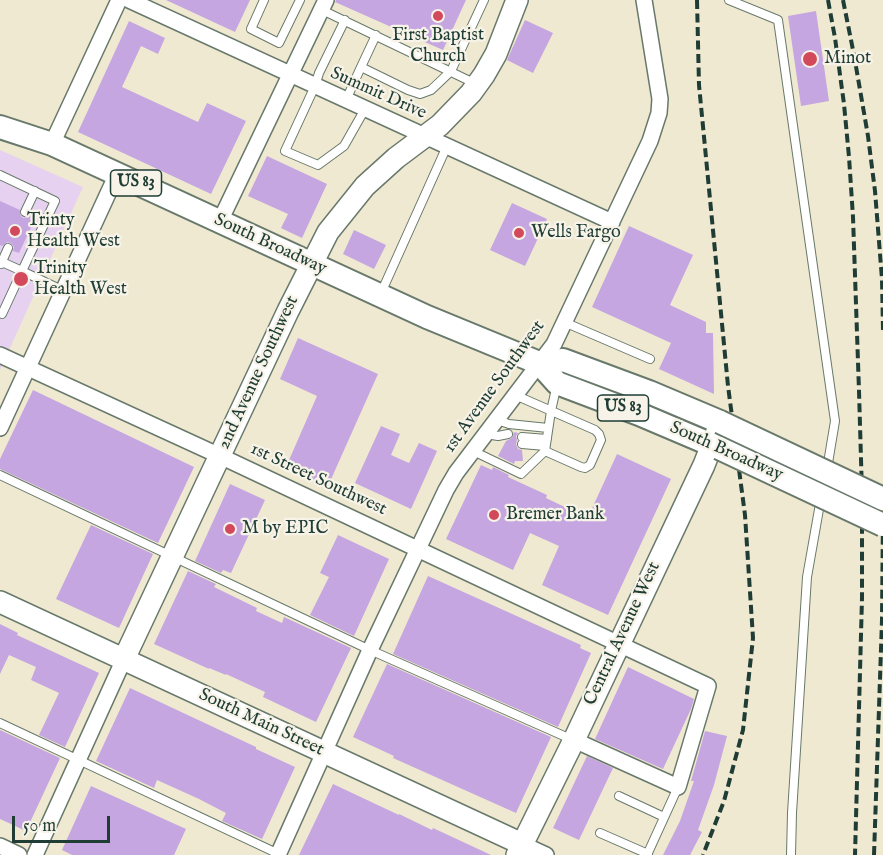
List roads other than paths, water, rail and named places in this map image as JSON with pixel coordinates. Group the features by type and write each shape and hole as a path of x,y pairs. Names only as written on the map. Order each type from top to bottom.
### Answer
{"main road":[{"name":"South Broadway","path":"0,128 52,144 380,296 472,337 539,363 557,383 639,414 716,447 883,525"},
{"name":"South Broadway","path":"539,363 563,360 649,392 883,499"}],"street":[{"path":"52,144 119,0"},
{"name":"Summit Drive","path":"129,0 154,5 290,75 612,222"},
{"name":"1st Avenue Southwest","path":"279,855 370,650 446,490 473,451 492,435 497,420 554,344 651,141 659,113 660,99 644,0"},
{"name":"2nd Avenue Southwest","path":"124,659 328,232 365,186 396,158 440,124 471,93 496,54 515,1"},
{"path":"219,221 324,5"},
{"path":"0,428 117,174"},
{"name":"1st Street Southwest","path":"0,354 708,686 678,787"},
{"name":"Central Avenue West","path":"520,850 716,447 720,423"},
{"name":"South Main Street","path":"0,602 325,753 520,850"},
{"path":"35,855 124,659"},
{"path":"574,740 678,787"},
{"path":"0,846 19,855"},
{"path":"520,850 546,855"}],"lane":[{"path":"264,0 251,29 279,43 300,0"},
{"path":"361,67 420,94 431,90 451,71 484,0"},
{"path":"729,0 778,20 835,421 807,577 791,855"},
{"path":"324,5 345,20 477,85"},
{"path":"345,20 285,151 318,165 344,146 364,109"},
{"path":"346,100 376,35"},
{"path":"380,296 447,146"},
{"path":"0,175 55,201 2,314 0,313"},
{"path":"25,212 35,191"},
{"path":"8,248 1,264 22,271 64,291"},
{"path":"564,322 650,359"},
{"path":"473,451 521,474 546,445 557,383"},
{"path":"515,395 595,430 601,441 590,465 585,468 546,445 522,440"},
{"path":"497,420 509,424 548,428"},
{"path":"492,435 506,439"},
{"path":"0,475 370,650 574,740"},
{"path":"0,723 279,855"},
{"path":"600,833 647,854 678,787"},
{"path":"619,796 664,817"}],"railway":[{"path":"697,0 699,85 728,386 745,515 753,638 743,730 724,801 703,855"},
{"path":"828,0 844,104 849,157 859,391 862,598 855,855"},
{"path":"843,0 868,136 875,191 882,279 883,330"},
{"path":"874,855 883,514"}],"place":[{"name":"First Baptist Church","path":"438,16"},
{"name":"Minot","path":"810,59"},
{"name":"Trinty Health West","path":"15,231"},
{"name":"Wells Fargo","path":"519,233"},
{"name":"Trinity Health West","path":"21,279"},
{"name":"Bremer Bank","path":"494,515"},
{"name":"M by EPIC","path":"230,529"}]}
